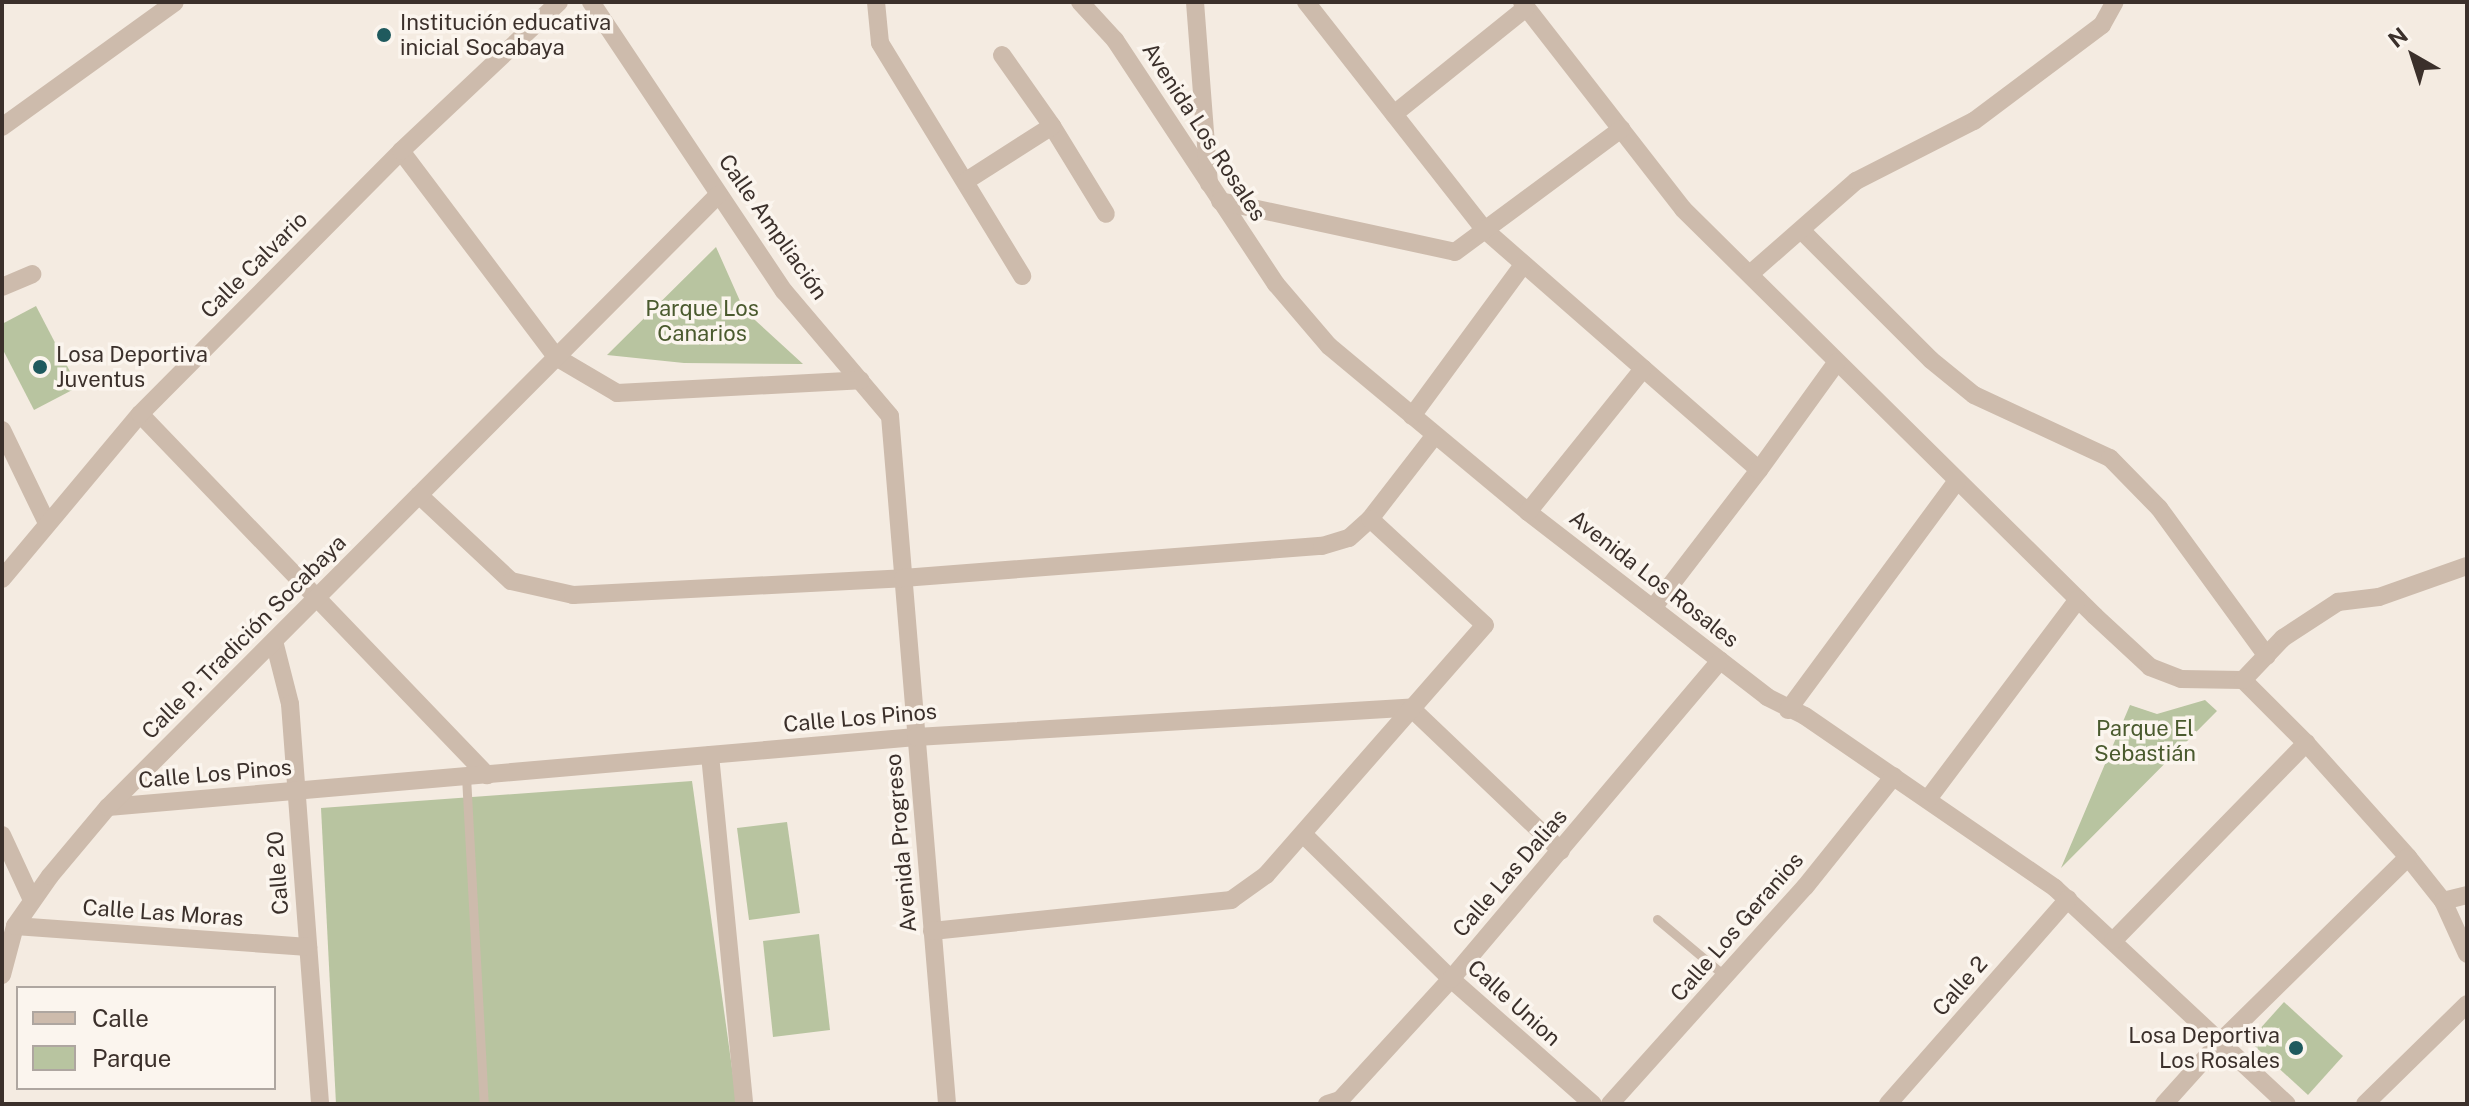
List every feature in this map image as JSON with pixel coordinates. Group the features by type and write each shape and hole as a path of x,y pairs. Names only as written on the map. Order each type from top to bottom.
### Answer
{"street":[{"path":"2,127 175,2"},
{"name":"Calle Calvario","path":"2,579 46,521 140,414 401,151 559,2"},
{"name":"Calle Ampliación","path":"591,2 784,291 890,416 903,578"},
{"path":"876,2 880,43 1022,276"},
{"name":"Avenida Los Rosales","path":"1080,2 1115,40 1276,284 1329,346 1528,512 1720,661 1788,710 1805,716 1997,844 2068,899 2287,1104"},
{"path":"1195,2 1215,193 1455,252 1621,129"},
{"path":"1306,2 1485,230 1522,266 1759,470"},
{"path":"1750,274 1856,181 1974,121 2102,25 2115,2"},
{"path":"1394,114 1524,5 1683,209 2150,667 2181,679 2243,680 2306,743 2443,901 2467,954"},
{"path":"1002,55 1052,126 1106,214"},
{"path":"966,181 1052,126"},
{"path":"401,151 556,357 617,393 861,380"},
{"name":"Calle P. Tradición Socabaya","path":"2,975 15,926 32,900 108,807 719,194"},
{"path":"1802,231 1931,360 1974,395 2110,458 2159,508 2267,656"},
{"path":"1412,416 1522,266"},
{"path":"2,287 32,274"},
{"path":"1653,608 1837,362"},
{"path":"1528,512 1643,369"},
{"path":"140,414 487,775"},
{"path":"2,430 46,521"},
{"path":"419,495 511,581 573,595 903,578 1322,546 1349,538 1370,519 1435,435"},
{"path":"1788,710 1957,481"},
{"path":"932,931 1231,900 1266,875 1485,625 1370,519"},
{"path":"2243,680 2283,638 2338,602 2379,597 2467,566"},
{"name":"Avenida Progreso","path":"903,578 947,1104"},
{"path":"1928,799 2078,599"},
{"name":"Calle 20","path":"274,641 290,704 320,1104"},
{"name":"Calle Las Dalias","path":"1327,1104 1340,1100 1451,979 1720,661"},
{"path":"1411,708 1561,851"},
{"name":"Calle Los Pinos","path":"108,807 916,737 1411,708"},
{"path":"2113,941 2306,743"},
{"path":"710,755 744,1104"},
{"name":"Calle Los Geranios","path":"1610,1104 1726,978 1894,776"},
{"name":"Calle Union","path":"1303,834 1451,979 1593,1104"},
{"path":"2,835 32,900"},
{"path":"2164,1104 2219,1043 2408,857"},
{"path":"2443,901 2467,895"},
{"name":"Calle 2","path":"1888,1104 2068,899"},
{"name":"Calle Las Moras","path":"15,926 308,947"},
{"path":"2365,1104 2467,1004"}],"lane":[{"path":"466,776 484,1104"},
{"path":"1657,919 1726,978"}],"green space":[{"name":"Parque Los Canarios","path":"716,247 744,310 803,364 684,363 607,355"},
{"name":"Losa Deportiva Juventus","path":"36,306 78,387 34,410 2,348 2,324"},
{"name":"Parque El Sebastián","path":"2205,700 2217,711 2061,868 2130,705 2157,714"},
{"path":"692,781 737,1104 336,1104 321,808"},
{"path":"787,822 800,913 749,920 737,828"},
{"path":"819,934 830,1030 773,1037 763,941"},
{"name":"Losa Deportiva Los Rosales","path":"2284,1002 2343,1056 2308,1095 2249,1041"}],"place":[{"name":"Institución educativa inicial Socabaya","path":"384,35"},
{"name":"Losa Deportiva Juventus","path":"40,367"},
{"name":"Losa Deportiva Los Rosales","path":"2296,1048"}]}
